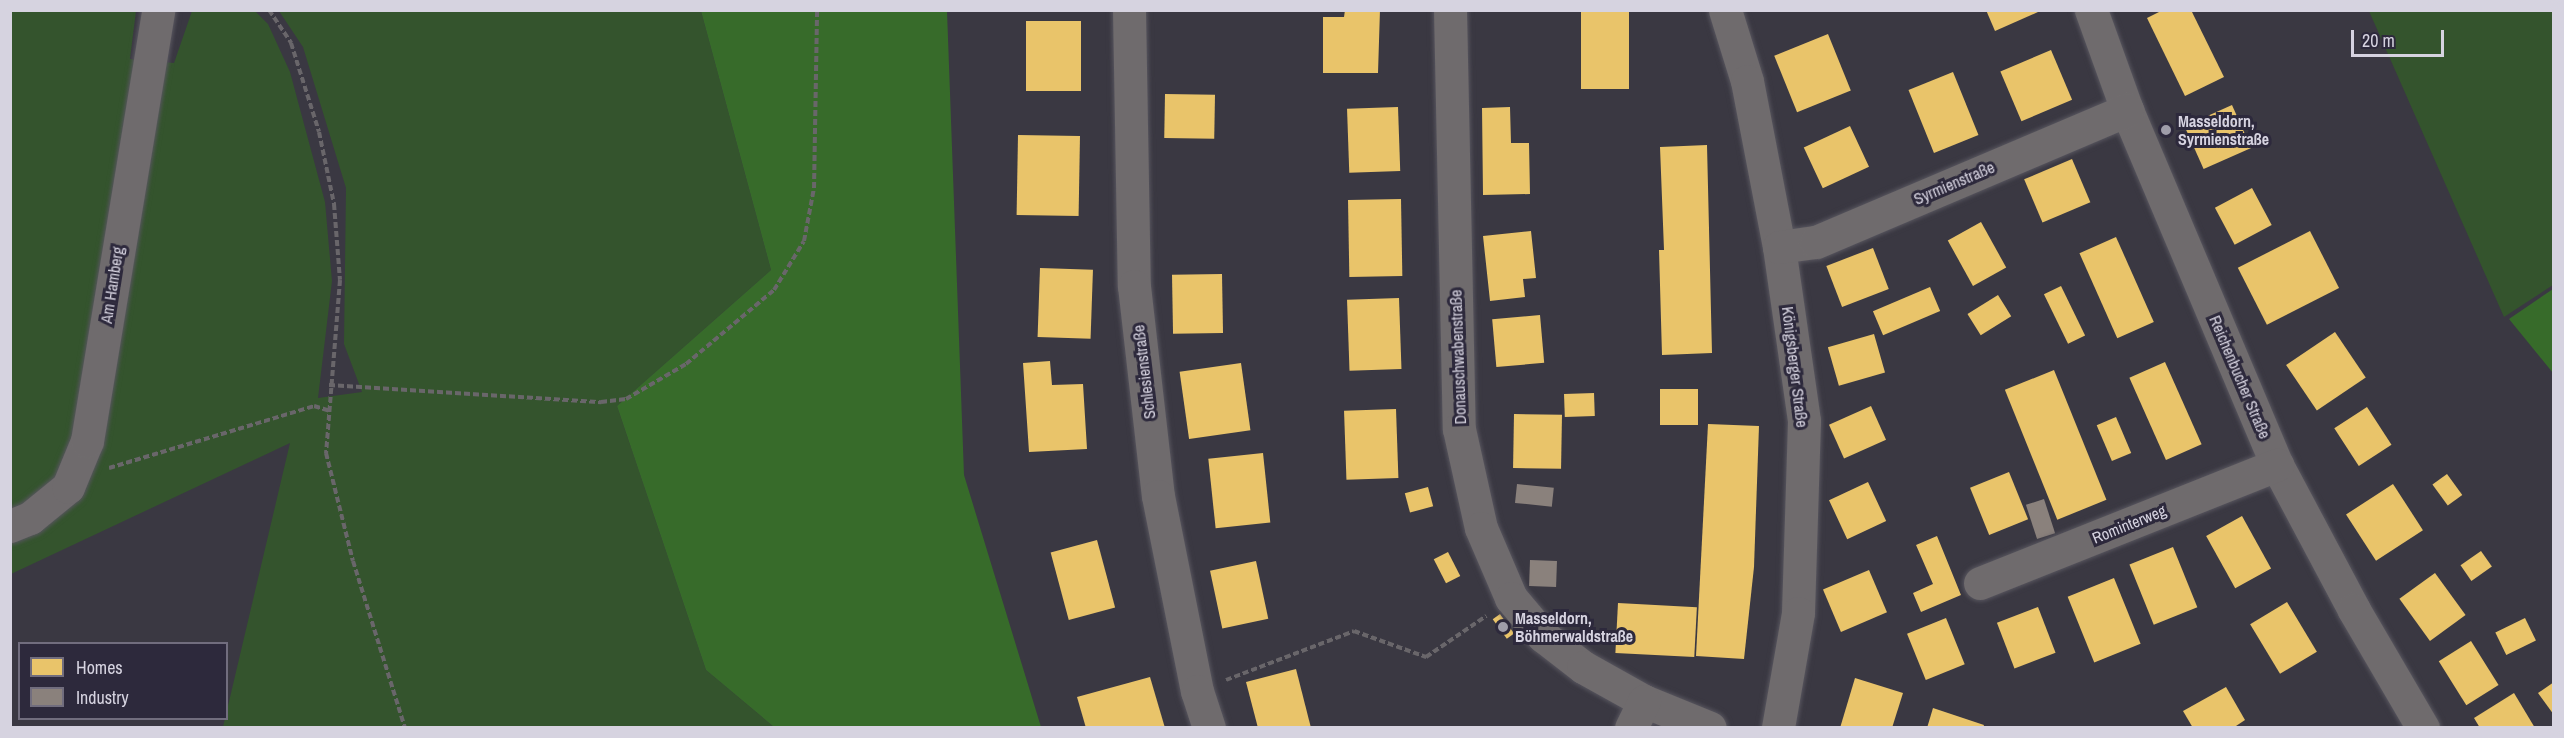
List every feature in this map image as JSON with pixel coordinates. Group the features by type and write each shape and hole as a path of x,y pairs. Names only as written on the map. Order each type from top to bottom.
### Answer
{"street":[{"name":"Am Hamberg","path":"10,526 30,518 68,487 87,441 158,10"},
{"name":"Schlesienstraße","path":"1129,10 1134,286 1158,496 1197,691 1209,728"},
{"name":"Donauschwabenstraße","path":"1450,10 1459,429 1481,528 1511,598 1543,636 1637,714 1710,728"},
{"name":"Königsberger Straße","path":"1725,10 1747,81 1779,247 1804,421 1798,613 1778,728"},
{"name":"Reichenbucher Straße","path":"2091,10 2127,110 2277,465 2354,610 2423,728"},
{"name":"Syrmienstraße","path":"1779,247 1816,242 2127,110"},
{"name":"Rominterweg","path":"1980,583 2277,465"}],"path":[{"path":"269,10 291,43 320,132 334,204 340,280 329,385 330,411 326,453 330,482 405,728"},
{"path":"329,385 601,402 626,399 686,364 774,290 804,241 812,208 817,10"},
{"path":"77,469 94,473 314,406 330,411"},
{"path":"1232,678 1354,631 1426,657 1492,612"}],"green space":[{"path":"11,11 136,11 130,59 174,63 192,11 255,11 268,24 290,72 325,202 332,281 318,398 362,392 344,344 346,188 303,47 279,11 701,11 771,270 617,406 706,670 774,727 223,727 225,720 228,720 228,706 290,443 11,574"},
{"path":"701,11 947,11 964,475 1041,727 774,727 706,670 617,406 771,270"},
{"path":"2369,11 2553,11 2553,285 2504,317"},
{"path":"2553,289 2553,373 2509,319"}],"building: Homes":[{"path":"1345,10 1380,10 1378,73 1323,73 1323,17 1344,17"},
{"path":"1581,10 1629,10 1629,89 1581,89"},
{"path":"1986,10 2037,10 2038,12 1995,31"},
{"path":"2163,10 2191,10 2224,77 2185,96 2147,18"},
{"path":"1026,21 1081,21 1081,91 1026,91"},
{"path":"1828,34 1851,91 1797,112 1774,56"},
{"path":"2051,50 2072,100 2021,121 2000,71"},
{"path":"1953,72 1978,135 1934,153 1908,90"},
{"path":"1165,94 1215,95 1214,139 1164,138"},
{"path":"2232,105 2251,148 2204,169 2184,126"},
{"path":"1398,107 1400,171 1349,173 1347,109"},
{"path":"1510,107 1511,143 1529,143 1530,194 1483,195 1482,108"},
{"path":"1850,126 1869,167 1823,188 1804,148"},
{"path":"1018,135 1080,136 1079,216 1017,215"},
{"path":"1707,145 1712,353 1662,355 1659,250 1664,250 1660,147"},
{"path":"2072,159 2090,202 2042,223 2024,179"},
{"path":"2252,188 2272,225 2235,245 2215,208"},
{"path":"1401,199 1402,276 1349,277 1348,200"},
{"path":"1981,222 2006,267 1973,286 1948,240"},
{"path":"1531,231 1536,278 1523,279 1525,297 1490,301 1483,236"},
{"path":"2310,231 2339,288 2267,325 2238,268"},
{"path":"2116,237 2154,322 2117,338 2079,253"},
{"path":"1873,248 1889,289 1842,307 1826,266"},
{"path":"1040,268 1093,270 1091,339 1038,337"},
{"path":"1222,274 1223,333 1173,334 1172,275"},
{"path":"2061,286 2085,335 2068,344 2044,294"},
{"path":"1930,287 1940,311 1883,335 1873,311"},
{"path":"1998,295 2011,316 1981,335 1967,314"},
{"path":"1399,298 1401,369 1350,371 1347,300"},
{"path":"1540,315 1544,363 1496,367 1492,319"},
{"path":"2335,332 2366,378 2317,411 2286,365"},
{"path":"1874,334 1885,372 1839,386 1828,347"},
{"path":"1050,361 1052,385 1083,384 1087,449 1029,452 1023,363"},
{"path":"2165,362 2202,444 2166,460 2129,378"},
{"path":"1241,363 1250,430 1189,439 1180,372"},
{"path":"2054,370 2106,500 2057,520 2005,390"},
{"path":"1660,389 1698,389 1698,425 1660,425"},
{"path":"1594,393 1595,416 1565,417 1564,394"},
{"path":"1871,406 1886,440 1844,459 1829,425"},
{"path":"2367,407 2392,445 2359,466 2334,428"},
{"path":"1396,409 1398,478 1346,480 1344,411"},
{"path":"1514,414 1562,415 1561,469 1513,468"},
{"path":"2116,417 2131,453 2112,461 2097,425"},
{"path":"1708,424 1759,426 1754,567 1744,659 1696,656"},
{"path":"1263,453 1270,523 1216,528 1208,459"},
{"path":"2009,472 2028,519 1989,535 1970,488"},
{"path":"2447,474 2462,495 2448,506 2432,485"},
{"path":"1868,482 1886,521 1847,539 1829,500"},
{"path":"2393,484 2423,530 2376,561 2346,514"},
{"path":"1428,487 1433,506 1410,513 1405,493"},
{"path":"2242,516 2271,568 2235,588 2206,536"},
{"path":"1937,536 1961,595 1921,612 1913,593 1933,584 1916,545"},
{"path":"1097,540 1115,608 1069,620 1051,552"},
{"path":"2173,547 2197,607 2154,625 2129,565"},
{"path":"2481,551 2492,567 2471,581 2461,565"},
{"path":"1448,552 1460,576 1446,583 1434,559"},
{"path":"1256,561 1268,619 1222,628 1210,571"},
{"path":"1869,570 1887,612 1841,632 1823,590"},
{"path":"2435,573 2466,615 2430,641 2399,599"},
{"path":"2114,578 2141,644 2094,663 2068,597"},
{"path":"2287,602 2317,652 2280,674 2250,624"},
{"path":"1618,603 1697,607 1694,657 1615,653"},
{"path":"2038,607 2056,653 2014,669 1997,623"},
{"path":"1500,614 1514,633 1507,639 1493,619"},
{"path":"1946,618 1965,664 1926,680 1907,634"},
{"path":"2525,618 2536,640 2506,655 2495,632"},
{"path":"2471,641 2499,685 2466,705 2439,661"},
{"path":"1296,669 1311,728 1258,728 1246,682"},
{"path":"1150,677 1165,728 1086,728 1077,697"},
{"path":"1855,678 1903,693 1892,728 1840,728"},
{"path":"2554,682 2554,715 2538,693"},
{"path":"2226,687 2245,720 2233,728 2193,728 2183,711"},
{"path":"2514,693 2535,728 2480,728 2474,718"},
{"path":"1933,708 1984,725 1983,728 1927,728"}],"building: Industry":[{"path":"1517,484 1554,488 1552,507 1515,503"},
{"path":"2044,499 2055,533 2037,539 2026,505"},
{"path":"1530,560 1557,561 1556,587 1529,586"}],"place":[{"name":"Masseldorn, Syrmienstraße","path":"2166,130"},
{"name":"Masseldorn, Böhmerwaldstraße","path":"1503,627"}]}
